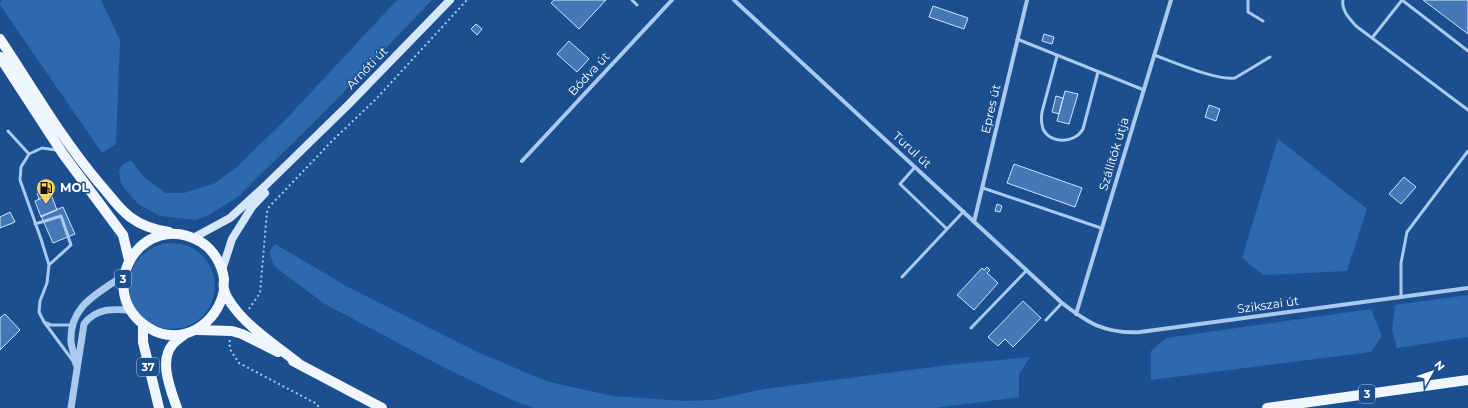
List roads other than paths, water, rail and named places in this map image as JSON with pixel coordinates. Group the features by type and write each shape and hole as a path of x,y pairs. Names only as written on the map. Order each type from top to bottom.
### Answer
{"main road":[{"name":"Arnóti út","path":"301,151 450,0"},
{"name":"3","path":"0,39 79,159 118,205 139,223 156,230 177,234 193,238 203,243 211,250 218,260 222,270 224,290 215,313 197,330 185,334 174,335 163,334 152,330 142,324 130,310 124,293 124,275 129,260 139,248 152,238 177,234"},
{"name":"3","path":"0,57 63,154 123,235 129,260"},
{"path":"193,238 230,218 301,151"},
{"path":"222,270 232,239 252,207 301,151"},
{"name":"3","path":"224,290 236,310 243,317 298,363"},
{"name":"37","path":"142,324 143,342 159,408"},
{"name":"3","path":"197,330 232,331 242,334 382,408"},
{"name":"37","path":"177,408 168,379 166,359 172,345 185,334"},
{"name":"3","path":"1266,408 1468,380"}],"street":[{"name":"Bódva út","path":"522,161 672,0"},
{"name":"Turul út","path":"734,0 1062,303 1076,314"},
{"name":"Epres út","path":"974,222 1026,0"},
{"name":"Szállítók útja","path":"1076,314 1171,0"},
{"path":"77,366 71,344 72,325 76,316 87,302 124,275"},
{"name":"Szikszai út","path":"1076,314 1086,321 1103,329 1120,333 1129,333 1468,288"},
{"path":"70,408 84,324 88,318 100,311 130,310"}],"lane":[{"path":"632,0 637,5"},
{"path":"1248,0 1248,12 1263,21"},
{"path":"1343,0 1342,2 1345,13 1356,26 1468,110"},
{"path":"1372,38 1402,0 1468,51"},
{"path":"1017,39 1144,90"},
{"path":"1154,55 1196,70 1229,79 1235,78 1270,57"},
{"path":"1057,56 1041,121 1045,133 1055,139 1072,139 1083,129 1098,72"},
{"path":"8,131 29,154"},
{"path":"63,154 55,150 42,148 29,154 21,167 20,180 49,265 47,283 42,294 39,312 44,322 77,366"},
{"path":"1401,297 1401,263 1407,232 1468,151"},
{"path":"1464,156 1468,157"},
{"path":"915,167 900,184 947,229"},
{"path":"983,188 1101,228"},
{"path":"902,277 964,212"},
{"path":"35,224 61,216 70,238 71,245 49,265"},
{"path":"971,328 1027,270"},
{"path":"1046,320 1062,303"},
{"path":"44,322 51,325 72,325"}],"place":[{"name":"MOL","path":"46,205"}]}
